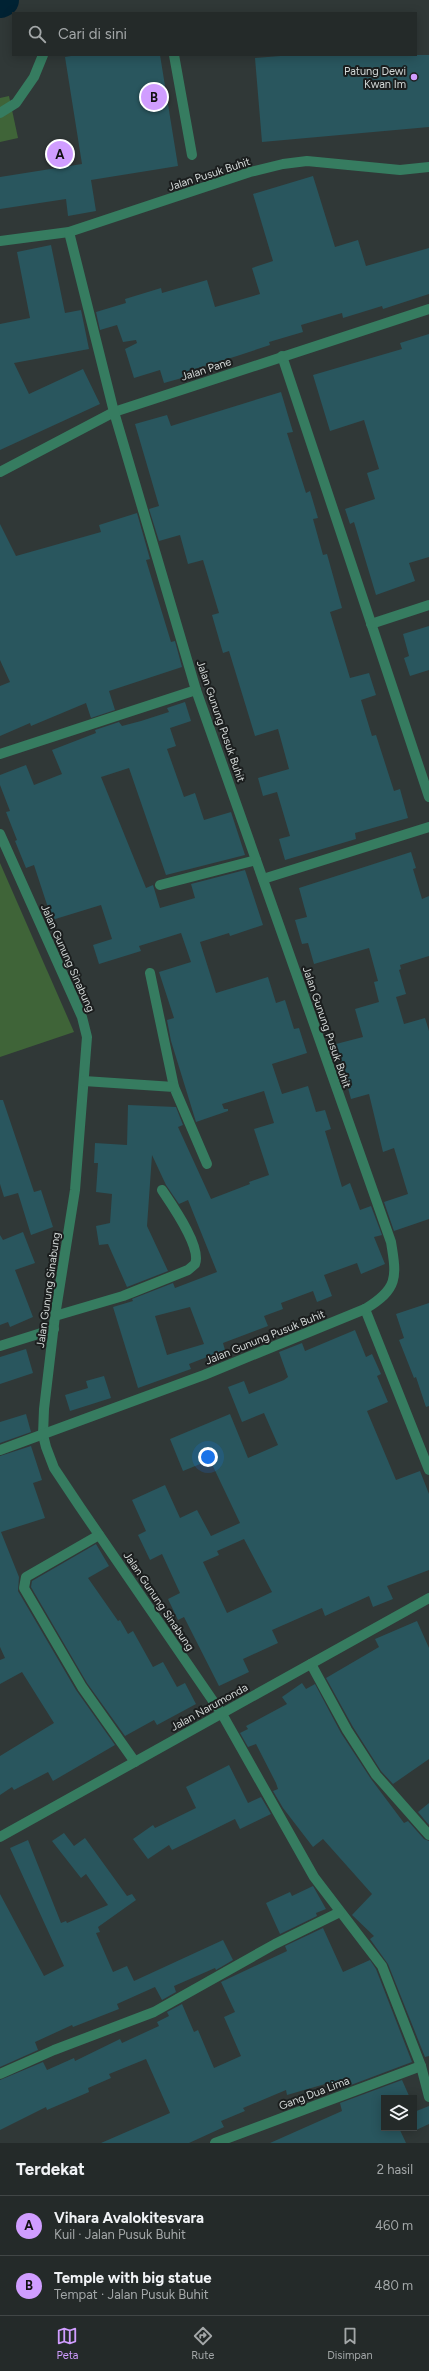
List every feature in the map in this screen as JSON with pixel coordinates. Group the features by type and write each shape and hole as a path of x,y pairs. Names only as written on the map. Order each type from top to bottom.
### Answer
{"street":[{"path":"0,113 16,104 34,76 44,56"},
{"path":"174,56 192,155"},
{"name":"Jalan Pusuk Buhit","path":"0,241 69,232 250,172 283,164 307,161 400,170 429,167"},
{"name":"Jalan Gunung Pusuk Buhit","path":"0,1450 43,1436 204,1375 364,1309 380,1299 390,1289 396,1272 391,1242 196,690 114,412 69,232"},
{"name":"Jalan Pane","path":"0,472 114,412 282,356 429,310"},
{"path":"282,356 429,797"},
{"path":"371,624 429,605"},
{"path":"0,754 196,690"},
{"path":"263,878 429,827"},
{"name":"Jalan Gunung Sinabung","path":"0,834 82,1017 87,1038 76,1190 55,1316 43,1436 54,1468 222,1714 314,1877 382,1966 422,2066 429,2098"},
{"path":"160,885 256,860"},
{"path":"150,973 174,1087 207,1164"},
{"path":"84,1081 174,1087"},
{"path":"55,1316 123,1296 188,1270 195,1264 195,1251 183,1224 162,1190"},
{"path":"364,1309 424,1446 429,1470"},
{"path":"0,1346 54,1329"},
{"path":"99,1535 26,1577 24,1588 82,1687 135,1762"},
{"name":"Jalan Narumonda","path":"0,1837 429,1598"},
{"path":"311,1664 347,1730 376,1775 429,1836"},
{"path":"0,2074 54,2050 154,2012 275,1944 340,1912"},
{"name":"Gang Dua Lima","path":"215,2143 422,2066"}],"green space":[{"path":"9,96 18,138 0,142 0,98"},
{"path":"0,863 74,1032 0,1057"}],"building":[{"path":"429,55 429,127 262,142 255,58 280,56"},
{"path":"160,56 178,166 91,180 96,211 68,216 66,199 0,209 0,177 82,164 65,57"},
{"path":"313,176 335,247 358,240 366,266 429,248 429,294 383,309 382,306 343,318 342,313 301,325 303,332 269,342 270,345 188,371 189,376 164,383 160,370 134,378 125,349 137,343 136,340 123,342 117,325 100,330 96,312 126,303 125,299 161,288 162,293 207,280 215,307 260,294 252,268 273,261 253,194"},
{"path":"51,245 65,313 81,310 89,349 14,363 29,394 83,369 100,404 0,450 0,324 30,318 17,252"},
{"path":"429,334 429,557 409,563 415,581 376,595 354,522 350,524 345,509 375,499 367,473 379,469 364,420 330,431 313,375 402,349 400,343"},
{"path":"281,392 293,432 287,433 306,493 310,491 318,518 313,519 323,555 327,554 342,608 330,612 350,678 369,673 376,695 361,700 372,736 376,735 394,791 400,789 408,818 355,833 356,839 285,860 279,839 290,836 277,792 263,796 258,778 289,769 278,729 255,736 229,651 223,653 212,615 219,613 203,560 188,564 180,535 159,541 149,509 159,506 135,424 167,415 171,426"},
{"path":"137,513 150,559 146,560 171,642 175,641 182,667 109,691 115,710 91,718 86,703 31,726 30,723 0,736 0,686 10,682 0,660 0,524 16,556 101,532 99,525"},
{"path":"429,626 429,670 410,676 404,658 409,656 403,634"},
{"path":"185,702 191,721 170,728 176,746 167,749 184,797 195,793 204,820 231,812 245,855 166,875 129,768 101,777 146,888 153,885 160,908 195,898 191,884 245,870 263,925 230,936 229,933 200,942 216,993 268,977 276,1003 285,1000 294,1029 299,1028 307,1053 272,1064 282,1094 308,1086 316,1112 325,1110 331,1129 325,1131 342,1187 350,1183 360,1210 371,1206 382,1235 374,1237 385,1264 361,1274 357,1263 324,1275 332,1296 317,1302 313,1291 281,1303 283,1309 264,1316 268,1326 223,1343 225,1350 189,1364 191,1369 138,1388 113,1307 133,1301 132,1299 173,1283 175,1288 217,1272 188,1200 179,1204 166,1185 152,1155 147,1226 168,1271 127,1287 108,1244 99,1245 96,1226 110,1223 112,1194 96,1192 98,1163 94,1163 95,1143 127,1145 128,1105 176,1107 183,1125 178,1127 211,1199 269,1175 254,1129 274,1123 264,1091 222,1104 224,1109 228,1109 228,1111 196,1122 171,1041 167,1020 174,1018 159,972 191,962 181,933 139,946 141,951 99,964 93,945 112,939 101,905 52,920 34,865 26,868 15,841 17,840 6,812 10,811 0,785 0,775 26,765 34,785 62,774 52,750 96,733 95,730 119,722 122,726 169,712 167,708","holes":["190,1307 204,1344 167,1355 155,1316"]},
{"path":"411,852 416,868 413,869 422,899 429,896 429,956 400,965 401,969 399,970 406,994 396,997 404,1024 425,1018 429,1031 429,1219 394,1231 384,1202 408,1194 394,1148 383,1152 369,1094 351,1099 336,1044 363,1037 355,1009 379,1002 374,982 378,981 369,948 314,964 308,943 302,944 295,920 307,917 299,888"},
{"path":"0,1100 3,1100 34,1192 41,1190 53,1227 31,1235 18,1193 4,1197 0,1184"},
{"path":"23,1232 35,1263 15,1270 33,1317 10,1327 8,1322 0,1325 0,1235 3,1240"},
{"path":"429,1303 429,1406 426,1407 416,1377 414,1378 399,1340 404,1338 396,1314"},
{"path":"355,1330 366,1357 372,1354 381,1374 377,1376 388,1402 367,1411 396,1480 420,1471 429,1494 429,1570 387,1586 393,1599 373,1607 369,1596 325,1616 322,1608 272,1630 278,1643 243,1659 249,1672 219,1686 184,1617 178,1620 168,1599 180,1593 162,1554 150,1560 138,1535 146,1531 132,1500 165,1485 180,1518 197,1510 211,1536 240,1523 210,1460 183,1471 170,1439 230,1414 248,1458 278,1445 264,1413 242,1422 228,1387 244,1381 249,1394 284,1380 288,1377 279,1352 302,1343 305,1351","holes":["244,1539 272,1592 227,1613 203,1562 219,1555 217,1551"]},
{"path":"26,1349 33,1373 0,1384 0,1357"},
{"path":"104,1376 111,1398 70,1411 65,1395 88,1388 86,1381"},
{"path":"26,1414 31,1432 0,1443 0,1422"},
{"path":"31,1446 42,1480 33,1483 45,1518 1,1532 19,1577 18,1591 76,1690 115,1745 53,1781 48,1772 14,1790 12,1787 0,1795 0,1756 54,1723 22,1672 0,1684 0,1660 5,1658 0,1647 0,1456"},
{"path":"96,1544 109,1566 88,1578 118,1621 120,1620 128,1634 133,1631 153,1667 163,1662 177,1687 185,1683 196,1704 157,1725 154,1720 125,1736 87,1683 31,1587 32,1581"},
{"path":"417,1621 429,1648 429,1759 393,1784 381,1771 353,1727 326,1678 379,1647 375,1639"},
{"path":"302,1683 306,1689 315,1684 341,1733 371,1779 404,1823 408,1821 424,1839 429,1841 429,2056 425,2057 388,1964 370,1939 374,1936 352,1915 372,1894 323,1839 313,1847 283,1808 273,1791 278,1789 276,1783 256,1744 248,1747 240,1733 248,1729 246,1726 287,1704 282,1697"},
{"path":"229,1765 248,1803 261,1797 271,1814 240,1829 235,1819 172,1850 169,1845 148,1859 133,1839 153,1825 155,1828 196,1808 186,1787"},
{"path":"429,1803 429,1825 418,1812"},
{"path":"64,1833 74,1846 85,1838 127,1896 132,1894 136,1900 98,1927 100,1932 96,1933 113,1972 127,1966 134,1981 223,1940 233,1960 216,1970 215,1968 174,1986 176,1992 162,2000 155,1987 117,2004 119,2009 73,2027 72,2025 35,2042 38,2050 0,2067 0,1894 44,1976 64,1966 10,1848 28,1840 61,1923 66,1921 67,1923 108,1905 86,1874 81,1878 52,1841"},
{"path":"313,1886 326,1909 316,1913 317,1916 280,1934 266,1903 290,1892 292,1896"},
{"path":"323,1928 343,1972 370,1960 376,1969 412,2062 335,2091 332,2082 287,2095 286,2090 243,2108 245,2111 221,2121 224,2127 189,2143 101,2143 170,2113 146,2059 109,2074 111,2078 88,2088 89,2092 47,2110 46,2107 0,2130 0,2080 43,2062 47,2070 74,2058 75,2061 120,2039 122,2043 159,2026 157,2022 169,2016 167,2012 182,2004 194,2032 198,2030 214,2068 241,2056 224,2017 235,2012 221,1982 287,1951 285,1946"},
{"path":"402,2080 409,2095 381,2095 381,2131 400,2131 406,2143 270,2143 342,2111 340,2103"},
{"path":"429,2106 429,2124 417,2130 417,2111"}],"place":[{"name":"Patung Dewi Kwan Im","path":"414,77"},
{"name":"Temple with big statue","path":"154,97"},
{"name":"Vihara Avalokitesvara","path":"60,154"}]}
